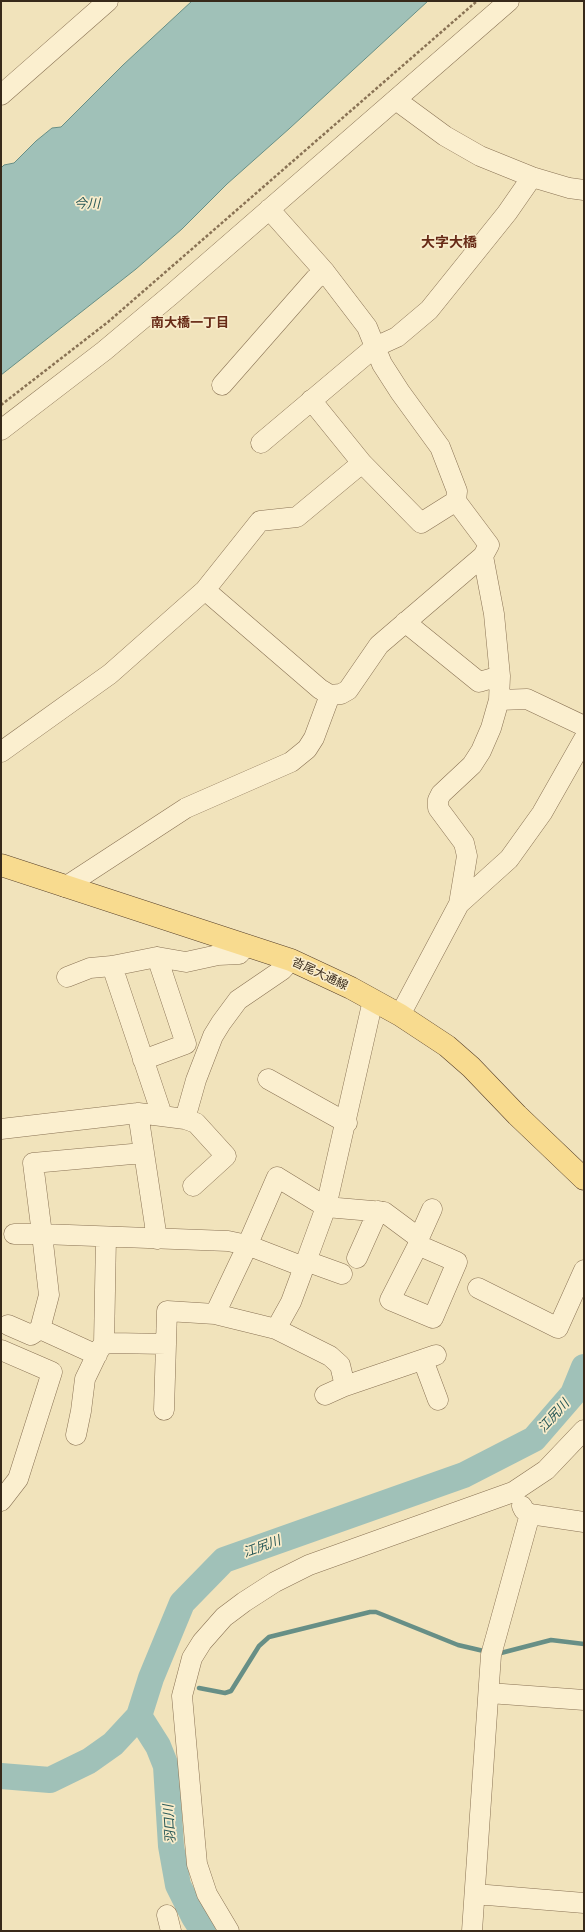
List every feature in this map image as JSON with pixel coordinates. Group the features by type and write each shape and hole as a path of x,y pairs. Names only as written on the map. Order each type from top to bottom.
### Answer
{"main road":[{"name":"沓尾大通線","path":"1,866 291,960 373,1000 400,1015 447,1046 471,1067 517,1115 584,1179"}],"street":[{"path":"3,90 108,1"},
{"path":"1,430 104,351 172,294 509,1"},
{"path":"396,100 460,145 480,156 532,177 569,188 584,190"},
{"path":"261,443 310,400 375,347 397,337 429,310 507,213 532,177"},
{"path":"269,209 325,272 367,327 382,364 400,392 440,447 458,491 456,501 421,523 362,463 310,400"},
{"path":"222,385 315,279 325,272"},
{"path":"1,752 110,674 205,590 260,521 297,517 362,463"},
{"path":"205,590 320,689 330,695 341,694 348,690 379,645 483,556 489,544 456,501"},
{"path":"400,1015 459,904 467,856 466,850 464,843 456,831 438,808 438,800 441,794 472,765 481,751 491,728 499,700 500,676 494,614 483,556"},
{"path":"405,622 479,682 500,676"},
{"path":"65,887 186,808 291,762 307,749 314,738 330,695"},
{"path":"499,700 527,699 584,726"},
{"path":"459,904 509,859 542,813 584,739"},
{"path":"67,977 90,968 112,966 157,957 186,962 218,955 239,954 247,945"},
{"path":"143,1060 186,1044 157,957"},
{"path":"185,1119 196,1080 213,1036 221,1023 238,1000 282,970 291,960"},
{"path":"112,966 162,1115"},
{"path":"276,1328 291,1302 326,1207 347,1123 373,1000"},
{"path":"268,1079 347,1123"},
{"path":"1,1129 138,1113 185,1119 196,1123 226,1156 193,1186"},
{"path":"138,1113 157,1238"},
{"path":"1,1501 18,1479 52,1372 1,1349 4,1324 31,1335 40,1329 49,1295 33,1162 143,1152"},
{"path":"215,1314 277,1177 326,1207 384,1212 418,1241 432,1209"},
{"path":"357,1258 378,1211"},
{"path":"14,1234 228,1241 247,1245 305,1264 342,1274"},
{"path":"76,1435 85,1379 100,1350 106,1237"},
{"path":"478,1288 558,1328 584,1270"},
{"path":"164,1410 167,1312 215,1314 276,1328 330,1356 340,1365 345,1386"},
{"path":"40,1329 100,1350 112,1343 166,1344"},
{"path":"325,1395 345,1386 429,1357 438,1400"},
{"path":"229,1931 207,1894 197,1864 182,1696 192,1658 202,1642 224,1617 244,1602 275,1582 309,1565 513,1492 546,1470 584,1430"},
{"path":"513,1492 524,1510 530,1514 584,1522"},
{"path":"472,1931 491,1656 530,1514"},
{"path":"489,1693 584,1700"},
{"path":"475,1894 584,1903"}],"path":[{"path":"1,404 108,322 477,1"}],"water":[{"name":"今川","path":"192,1 428,1 227,184 182,229 136,269 1,375 1,168 4,165 14,163 36,141 52,128 61,127 123,65"}],"waterway":[{"name":"江尻川","path":"1,1776 50,1780 89,1761 113,1744 139,1716 151,1678 182,1603 224,1560 464,1475 534,1439 573,1394 584,1367"},
{"path":"199,1688 225,1693 231,1691 259,1646 269,1637 370,1612 376,1612 458,1645 488,1652"},
{"path":"497,1654 551,1640 584,1644"},
{"name":"羽口川","path":"139,1716 158,1746 166,1766 171,1846 178,1885 194,1917 203,1931"}],"district":[{"name":"大字大橋","path":"449,243"},
{"name":"南大橋一丁目","path":"190,323"}]}
